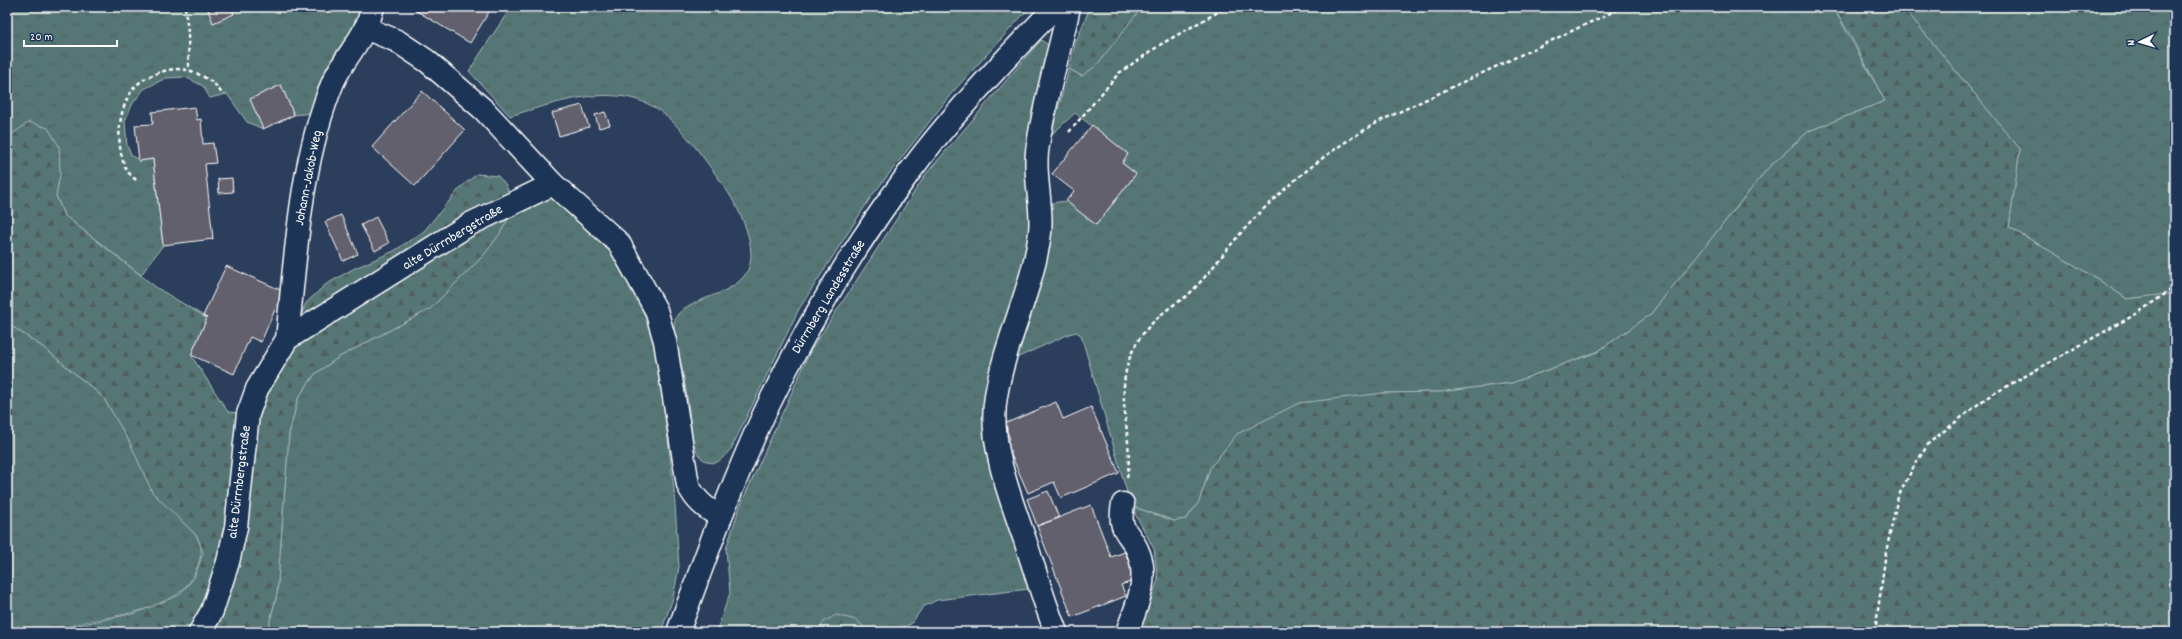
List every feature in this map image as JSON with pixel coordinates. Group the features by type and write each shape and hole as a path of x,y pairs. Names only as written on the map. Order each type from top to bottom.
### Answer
{"street":[{"name":"Johann-Jakob-Weg","path":"287,339 308,170 321,119 334,82 346,57 366,28 373,7"},
{"name":"Dürrnberg Landesstraße","path":"678,632 720,517 765,412 806,332 855,251 908,173 965,102 1055,7"},
{"path":"1056,632 1047,610 1015,510 998,450 994,422 995,397 1001,369 1026,290 1038,240 1041,216 1037,154 1069,7"},
{"path":"366,28 397,41 427,61 484,110 553,184 619,243 656,310 665,341 688,485 693,497 701,506 720,517"},
{"name":"alte Dürrnbergstraße","path":"200,632 212,611 228,562 236,527 248,414 257,389 287,339 470,224 553,184"},
{"path":"1123,504 1121,524 1139,553 1142,566 1139,599 1127,632"}],"path":[{"path":"185,7 188,32 189,70"},
{"path":"1065,136 1119,73 1163,43 1227,7"},
{"path":"1123,504 1130,452 1124,389 1127,366 1137,343 1151,323 1189,294 1242,232 1275,199 1308,169 1347,139 1375,124 1623,7"},
{"path":"136,180 126,171 121,156 119,133 122,110 131,92 146,77 169,69 189,70 217,85 222,94"},
{"path":"1875,632 1886,552 1898,497 1914,466 1930,443 1986,398 2136,314 2175,287"}],"green space":[{"path":"7,7 363,7 354,29 312,113 294,115 281,85 263,129 247,122 227,94 210,98 203,86 185,77 166,78 144,89 133,103 125,121 127,146 132,156 139,160 153,159 163,245 141,275 64,215 56,196 60,173 15,133 7,138"},
{"path":"511,7 1030,7 951,94 871,197 799,309 731,449 721,460 712,463 699,456 692,437 688,400 675,338 674,324 676,317 683,309 730,288 741,280 748,270 751,256 750,245 748,234 740,213 722,183 692,143 664,114 647,103 628,98 609,96 588,97 568,100 510,116 469,71"},
{"path":"1090,7 1142,7 1096,66 1082,76 1069,69 1074,47"},
{"path":"1142,7 1833,7 1885,101 1809,131 1768,168 1650,315 1597,352 1512,383 1440,392 1384,393 1210,468 1199,502 1186,519 1174,521 1131,506 1081,335 1076,332 1069,334 1012,360 1044,259 1051,203 1066,201 1096,225 1136,174 1122,163 1128,154 1075,113 1051,135 1069,69 1082,76"},
{"path":"1833,7 1903,7 2020,149 2009,227 2096,278 2127,299 2175,293 2175,632 1138,632 1158,580 1154,549 1131,506 1174,521 1186,519 1199,502 1210,468 1237,434 1299,403 1384,393 1440,392 1512,383 1597,352 1650,315 1768,168 1809,131 1885,101 1849,33"},
{"path":"1903,7 2175,7 2175,293 2127,299 2096,278 2009,227 2020,149"},
{"path":"1041,40 1051,47 1030,202 1029,248 995,371 997,492 1029,589 937,600 923,607 911,624 891,632 869,632 856,620 816,632 716,632 730,593 726,549 740,506 811,350 926,174"},
{"path":"29,122 48,128 59,146 60,173 56,196 64,215 157,288 207,318 191,355 228,412 239,413 266,391 286,352 306,303 325,285 353,269 394,251 424,231 460,188 477,174 498,176 506,185 514,208 499,235 484,255 430,309 339,357 315,374 298,398 289,434 277,594 267,632 59,632 69,627 136,613 179,595 194,578 203,553 197,536 152,492 130,443 103,397 43,347 7,323 7,138"},
{"path":"549,195 557,199 608,250 623,268 650,326 661,381 674,489 679,567 673,598 661,632 267,632 277,594 289,434 298,398 315,374 339,357 430,309 484,254 499,235 514,208"},
{"path":"7,323 43,347 103,397 180,519 199,540 201,552 197,568 188,584 176,595 160,604 142,610 70,626 59,632 7,632"},
{"path":"836,615 856,620 869,632 816,632 825,621"}],"building":[{"path":"216,7 231,7 234,14 213,23 208,10"},
{"path":"417,7 492,7 470,43 415,10"},
{"path":"281,85 294,115 263,129 250,99"},
{"path":"422,91 465,130 415,186 372,147"},
{"path":"582,105 589,127 559,136 552,113"},
{"path":"195,107 197,120 201,119 203,144 213,143 216,163 205,164 213,239 163,245 153,159 139,161 135,125 153,124 152,112"},
{"path":"605,112 610,125 599,128 595,115"},
{"path":"1092,125 1128,154 1122,163 1136,174 1096,225 1066,201 1074,191 1052,174"},
{"path":"232,178 233,192 219,193 218,179"},
{"path":"341,215 358,254 343,261 325,222"},
{"path":"376,217 389,243 375,251 361,225"},
{"path":"226,266 283,291 261,342 250,337 234,374 191,355 207,318 203,316"},
{"path":"1056,402 1063,419 1091,407 1119,473 1061,498 1054,482 1028,493 1005,441 1010,439 1004,424"},
{"path":"1048,491 1059,518 1037,526 1027,499"},
{"path":"1091,505 1111,557 1125,552 1136,580 1121,585 1126,596 1072,617 1037,526"}]}
